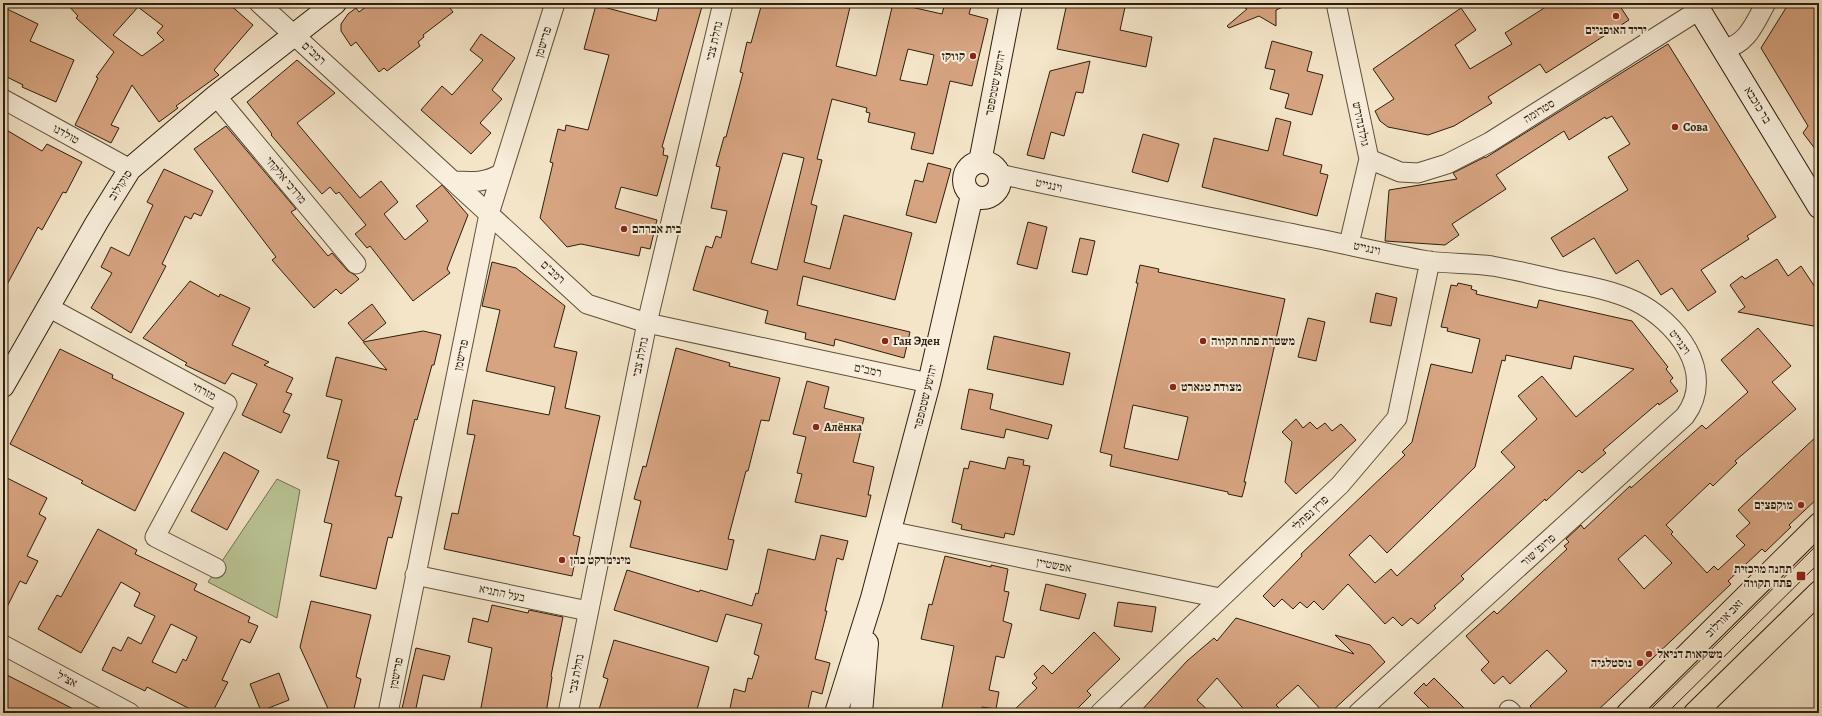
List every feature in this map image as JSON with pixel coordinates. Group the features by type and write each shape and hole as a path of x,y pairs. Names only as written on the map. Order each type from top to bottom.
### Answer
{"main road":[{"name":"זאב אורלוב","path":"1628,713 1819,524"},
{"path":"1695,713 1819,592"}],"street":[{"name":"רמב\"ם","path":"259,3 296,35 588,304 647,323 929,383"},
{"name":"סוקולוב","path":"3,386 97,222 130,169 216,96 335,3"},
{"name":"פרישמן","path":"388,713 489,214 555,3"},
{"name":"נחלת צבי","path":"568,713 647,323 723,3"},
{"name":"יהושע שטמפפר","path":"980,162 1011,3"},
{"name":"גולדנהירש","path":"1336,3 1369,159 1349,244"},
{"path":"1724,50 1734,47 1744,41 1766,3"},
{"name":"סטרומה","path":"1369,159 1400,172 1418,173 1447,164 1490,142 1697,6"},
{"name":"בר כוכבא","path":"1697,6 1819,207"},
{"name":"מרדכי אלקחי","path":"216,96 356,264"},
{"name":"טולדנו","path":"3,99 130,169"},
{"path":"980,162 991,164 999,174 999,186 991,196 979,198 972,195 965,187 964,175 970,166 980,162"},
{"path":"453,181 475,183 491,180 502,173"},
{"name":"וינגייט","path":"999,174 1095,195 1430,261 1492,266 1606,290 1623,296 1654,312 1671,329 1694,362 1697,376"},
{"name":"יהושע שטמפפר","path":"836,713 872,598 929,383 972,195"},
{"path":"482,252 495,243 507,239 522,244"},
{"name":"פרץ נפתלי","path":"1100,713 1340,485 1397,418 1430,261"},
{"name":"מזרחי","path":"48,307 227,404 155,537 216,568"},
{"name":"פרופ' שור","path":"1358,713 1685,416 1693,406 1697,392 1697,376"},
{"name":"אפשטיין","path":"889,531 1220,598"},
{"name":"בעל התניא","path":"415,575 588,610"},
{"name":"יהושע שטמפפר","path":"861,713 872,598"},
{"name":"אצ\"ל","path":"3,645 130,713"}],"green space":[{"path":"277,479 300,490 277,618 208,582"}],"building":[{"path":"66,3 228,3 253,25 214,70 219,75 176,106 178,108 159,122 132,85 111,125 119,128 111,143 75,125 98,78 96,77 114,52 76,18 78,16","holes":["138,7 163,26 157,33 164,40 142,56 113,35"]},
{"path":"371,3 446,3 453,12 423,35 424,37 418,42 420,46 387,71 384,68 379,72 356,42 351,46 341,31 341,24 348,14 356,8 359,12"},
{"path":"660,3 703,3 662,147 664,148 663,155 668,156 657,196 621,187 615,208 657,220 650,249 641,247 639,256 581,244 567,247 540,218 553,163 550,162 558,129 565,131 566,125 588,130 609,55 584,49 596,5 656,21"},
{"path":"762,3 832,3 850,7 836,66 876,76 893,3 942,14 945,3 972,3 969,14 988,19 972,86 950,81 933,154 911,149 915,133 868,122 870,113 866,112 867,108 832,99 817,159 822,160 811,204 817,206 804,262 830,269 844,215 912,233 895,300 803,276 797,305 910,332 904,358 835,339 834,346 805,339 806,333 765,323 768,311 693,290 706,246 712,248 716,236 721,238 727,211 711,208 720,167 716,166 724,137 726,137 743,73 740,72 747,42 751,43","holes":["908,49 934,55 927,85 900,80","783,153 804,158 777,270 751,263"]},
{"path":"1067,3 1126,3 1120,30 1152,37 1146,67 1057,49"},
{"path":"1236,3 1290,4 1276,10 1276,26 1259,16 1229,28 1227,26 1247,9"},
{"path":"1552,3 1618,3 1629,20 1546,73 1540,64 1488,97 1492,103 1454,126 1428,135 1388,127 1380,121 1375,111 1394,99 1373,69 1461,8 1476,30 1455,45 1470,69 1512,44 1505,33"},
{"path":"1789,3 1819,3 1819,154 1803,133 1808,126 1761,48"},
{"path":"3,7 38,24 30,41 74,60 56,102 22,87 23,85 3,75"},
{"path":"481,34 515,58 492,90 502,99 480,123 491,133 471,154 421,110 442,86 452,95 483,60 470,50"},
{"path":"1272,41 1312,52 1307,71 1323,75 1312,115 1285,108 1289,94 1270,89 1275,70 1265,68"},
{"path":"1668,44 1776,217 1747,236 1749,239 1701,270 1716,292 1688,311 1672,288 1661,295 1638,260 1616,274 1594,238 1563,257 1551,238 1628,190 1608,157 1630,144 1612,116 1606,119 1605,117 1569,140 1564,131 1496,175 1506,189 1452,224 1459,235 1445,245 1385,241 1389,190 1457,179 1453,173 1485,158"},
{"path":"297,60 335,93 297,123 360,198 381,181 398,202 384,214 405,240 428,221 416,206 442,185 468,215 447,269 450,273 413,301 370,246 367,248 355,234 366,225 339,192 336,194 330,187 322,194 271,135 272,134 247,102"},
{"path":"1090,61 1083,93 1076,92 1064,136 1051,132 1044,159 1027,155 1050,71"},
{"path":"1276,118 1291,122 1283,155 1322,165 1320,173 1328,175 1317,216 1202,187 1214,138 1268,151"},
{"path":"226,126 296,209 291,212 328,256 332,253 348,271 359,279 341,294 336,289 314,308 272,260 276,257 194,149"},
{"path":"3,128 42,151 47,144 82,162 66,193 63,192 42,230 38,227 3,292"},
{"path":"1143,134 1179,144 1168,182 1132,172"},
{"path":"928,163 951,169 936,223 906,215 915,180 923,182"},
{"path":"164,169 213,191 201,216 194,213 191,219 185,216 162,264 166,266 131,333 91,308 112,273 101,267 111,247 129,256 153,205 147,202"},
{"path":"1028,222 1047,227 1037,269 1017,264"},
{"path":"1080,238 1095,241 1087,275 1072,272"},
{"path":"1777,259 1788,276 1801,266 1819,293 1819,327 1738,312 1745,307 1730,285 1742,276 1745,279"},
{"path":"492,262 516,268 565,306 554,347 577,352 565,408 600,416 573,535 580,537 572,576 444,549 452,513 458,514 475,435 467,434 473,400 549,415 555,387 486,371 500,310 482,306"},
{"name":"מצודת טגארט","path":"1140,265 1159,269 1158,272 1285,299 1244,482 1246,482 1242,497 1228,494 1228,492 1110,466 1112,455 1100,452 1138,283 1136,283","holes":["1133,405 1188,417 1178,460 1124,448"]},
{"path":"190,281 219,297 220,294 250,308 232,345 269,362 264,365 293,378 286,392 292,394 283,412 290,415 281,433 242,415 257,384 232,373 225,384 185,365 187,363 143,338"},
{"path":"1458,283 1472,286 1471,289 1477,291 1476,294 1537,308 1539,300 1632,321 1668,367 1666,369 1673,378 1670,381 1678,391 1659,405 1658,403 1603,450 1606,453 1582,473 1579,470 1546,501 1545,499 1461,576 1464,579 1434,606 1436,608 1418,624 1411,618 1402,626 1393,617 1385,624 1348,584 1323,610 1314,601 1307,608 1300,602 1293,609 1282,599 1274,607 1263,596 1302,556 1301,554 1405,455 1402,452 1412,442 1431,364 1472,373 1480,339 1447,331 1448,328 1441,327 1451,285 1457,286","holes":["1506,355 1571,369 1574,356 1634,369 1576,417 1542,376 1518,396 1537,419 1501,452 1515,467 1397,576 1391,569 1375,583 1349,555 1370,535 1387,553 1475,467 1502,360 1505,361"]},
{"path":"1376,293 1397,298 1391,326 1370,322"},
{"path":"372,304 386,323 363,341 348,323"},
{"path":"1308,318 1325,322 1316,361 1298,357"},
{"path":"1758,328 1791,366 1772,382 1796,409 1735,461 1737,463 1713,486 1710,483 1666,525 1673,532 1671,534 1707,573 1714,566 1718,570 1745,545 1736,536 1750,523 1738,510 1819,434 1819,497 1789,525 1791,527 1765,552 1762,549 1728,581 1731,584 1595,713 1536,713 1530,706 1567,671 1547,650 1510,684 1503,676 1494,684 1481,670 1489,662 1466,636 1494,611 1497,614 1567,549 1564,546 1569,542 1566,539 1581,525 1584,529 1630,486 1631,488 1702,425 1706,429 1748,392 1721,360","holes":["1645,535 1672,563 1644,589 1618,559"]},
{"path":"423,331 441,335 434,365 432,365 417,420 415,419 395,496 402,497 392,538 388,537 376,589 320,576 332,524 324,522 339,461 327,458 342,400 326,396 336,357 387,370 363,342"},
{"path":"994,336 1070,353 1063,385 987,369"},
{"path":"676,348 730,363 729,366 780,378 769,421 761,420 748,471 746,471 728,539 734,540 727,570 630,547 641,501 634,499 643,466 646,467"},
{"path":"60,349 113,375 112,378 184,413 135,511 81,483 83,481 10,444"},
{"path":"807,381 829,387 824,408 864,418 853,462 874,467 868,495 871,495 866,517 795,502 802,474 797,473 806,437 793,434"},
{"path":"969,389 993,394 990,409 1052,425 1048,439 1006,429 1004,438 961,429"},
{"path":"1296,419 1303,428 1310,422 1317,429 1325,423 1332,431 1341,424 1356,440 1296,494 1285,482 1292,442 1282,432"},
{"path":"224,452 259,471 227,530 191,511"},
{"path":"1008,457 1024,460 1023,465 1030,466 1014,535 1005,533 1004,538 961,529 962,525 952,522 964,468 968,469 970,461 1005,469"},
{"path":"3,476 47,498 39,514 46,518 27,556 38,561 26,584 20,581 3,615"},
{"path":"98,529 137,550 135,554 197,584 194,590 250,617 248,622 258,626 250,643 241,639 222,680 228,682 212,713 198,713 147,687 145,691 102,670 113,647 121,651 128,637 141,644 155,616 134,606 140,593 121,582 81,653 38,629 57,595 61,597","holes":["171,624 197,637 186,661 183,659 176,673 152,662"]},
{"path":"821,535 848,541 843,560 837,558 825,611 827,611 815,659 830,663 822,694 812,691 807,713 729,713 734,689 745,692 748,678 752,679 759,656 754,654 762,624 726,614 717,642 614,610 627,570 699,592 700,590 752,606 756,593 758,594 768,549 815,560"},
{"path":"945,556 991,567 991,565 1008,569 1004,591 1009,592 1003,621 1012,624 1004,658 996,656 989,690 999,692 996,709 982,707 981,713 941,713 954,646 921,639 929,604 932,605"},
{"path":"1046,584 1086,594 1079,619 1040,610"},
{"path":"311,601 371,615 356,677 361,679 353,713 330,713 300,647"},
{"path":"1118,602 1156,607 1152,632 1114,626"},
{"path":"492,605 528,613 529,610 563,617 551,676 546,713 513,709 512,713 480,713 492,648 468,642 473,618 488,622"},
{"path":"1236,618 1354,654 1335,635 1370,645 1385,662 1330,713 1324,713 1298,685 1276,705 1284,713 1247,713 1217,678 1197,700 1211,713 1139,713 1187,661 1214,638 1217,641"},
{"path":"1094,632 1120,659 1087,691 1091,695 1073,713 1011,713 1037,688 1032,683 1037,678 1034,674 1043,665 1052,674"},
{"path":"614,640 709,667 696,713 598,713 608,679 603,677"},
{"path":"416,648 450,656 444,680 423,675 415,713 401,713"},
{"path":"3,673 50,697 81,713 3,713"},
{"path":"279,673 289,700 261,711 250,684"},
{"path":"1434,678 1469,713 1434,713 1414,693 1424,683 1426,686"}],"tram line":[{"path":"1647,713 1819,543"},
{"path":"1667,713 1819,563"}],"place":[{"name":"יריד האופניים","path":"1616,16"},
{"name":"קווקז","path":"973,56"},
{"name":"Сова","path":"1675,127"},
{"name":"בית אברהם","path":"624,229"},
{"name":"Ган Эден","path":"885,341"},
{"name":"משטרת פתח תקווה","path":"1203,341"},
{"name":"מצודת טגארט","path":"1173,387"},
{"name":"Алёнка","path":"816,427"},
{"name":"מוקפצים","path":"1801,505"},
{"name":"מינימרקט כהן","path":"562,560"},
{"name":"תחנה מרכזית פתח תקווה","path":"1801,576"},
{"name":"משקאות דניאל","path":"1649,654"},
{"name":"נוסטלגיה","path":"1640,663"}]}
